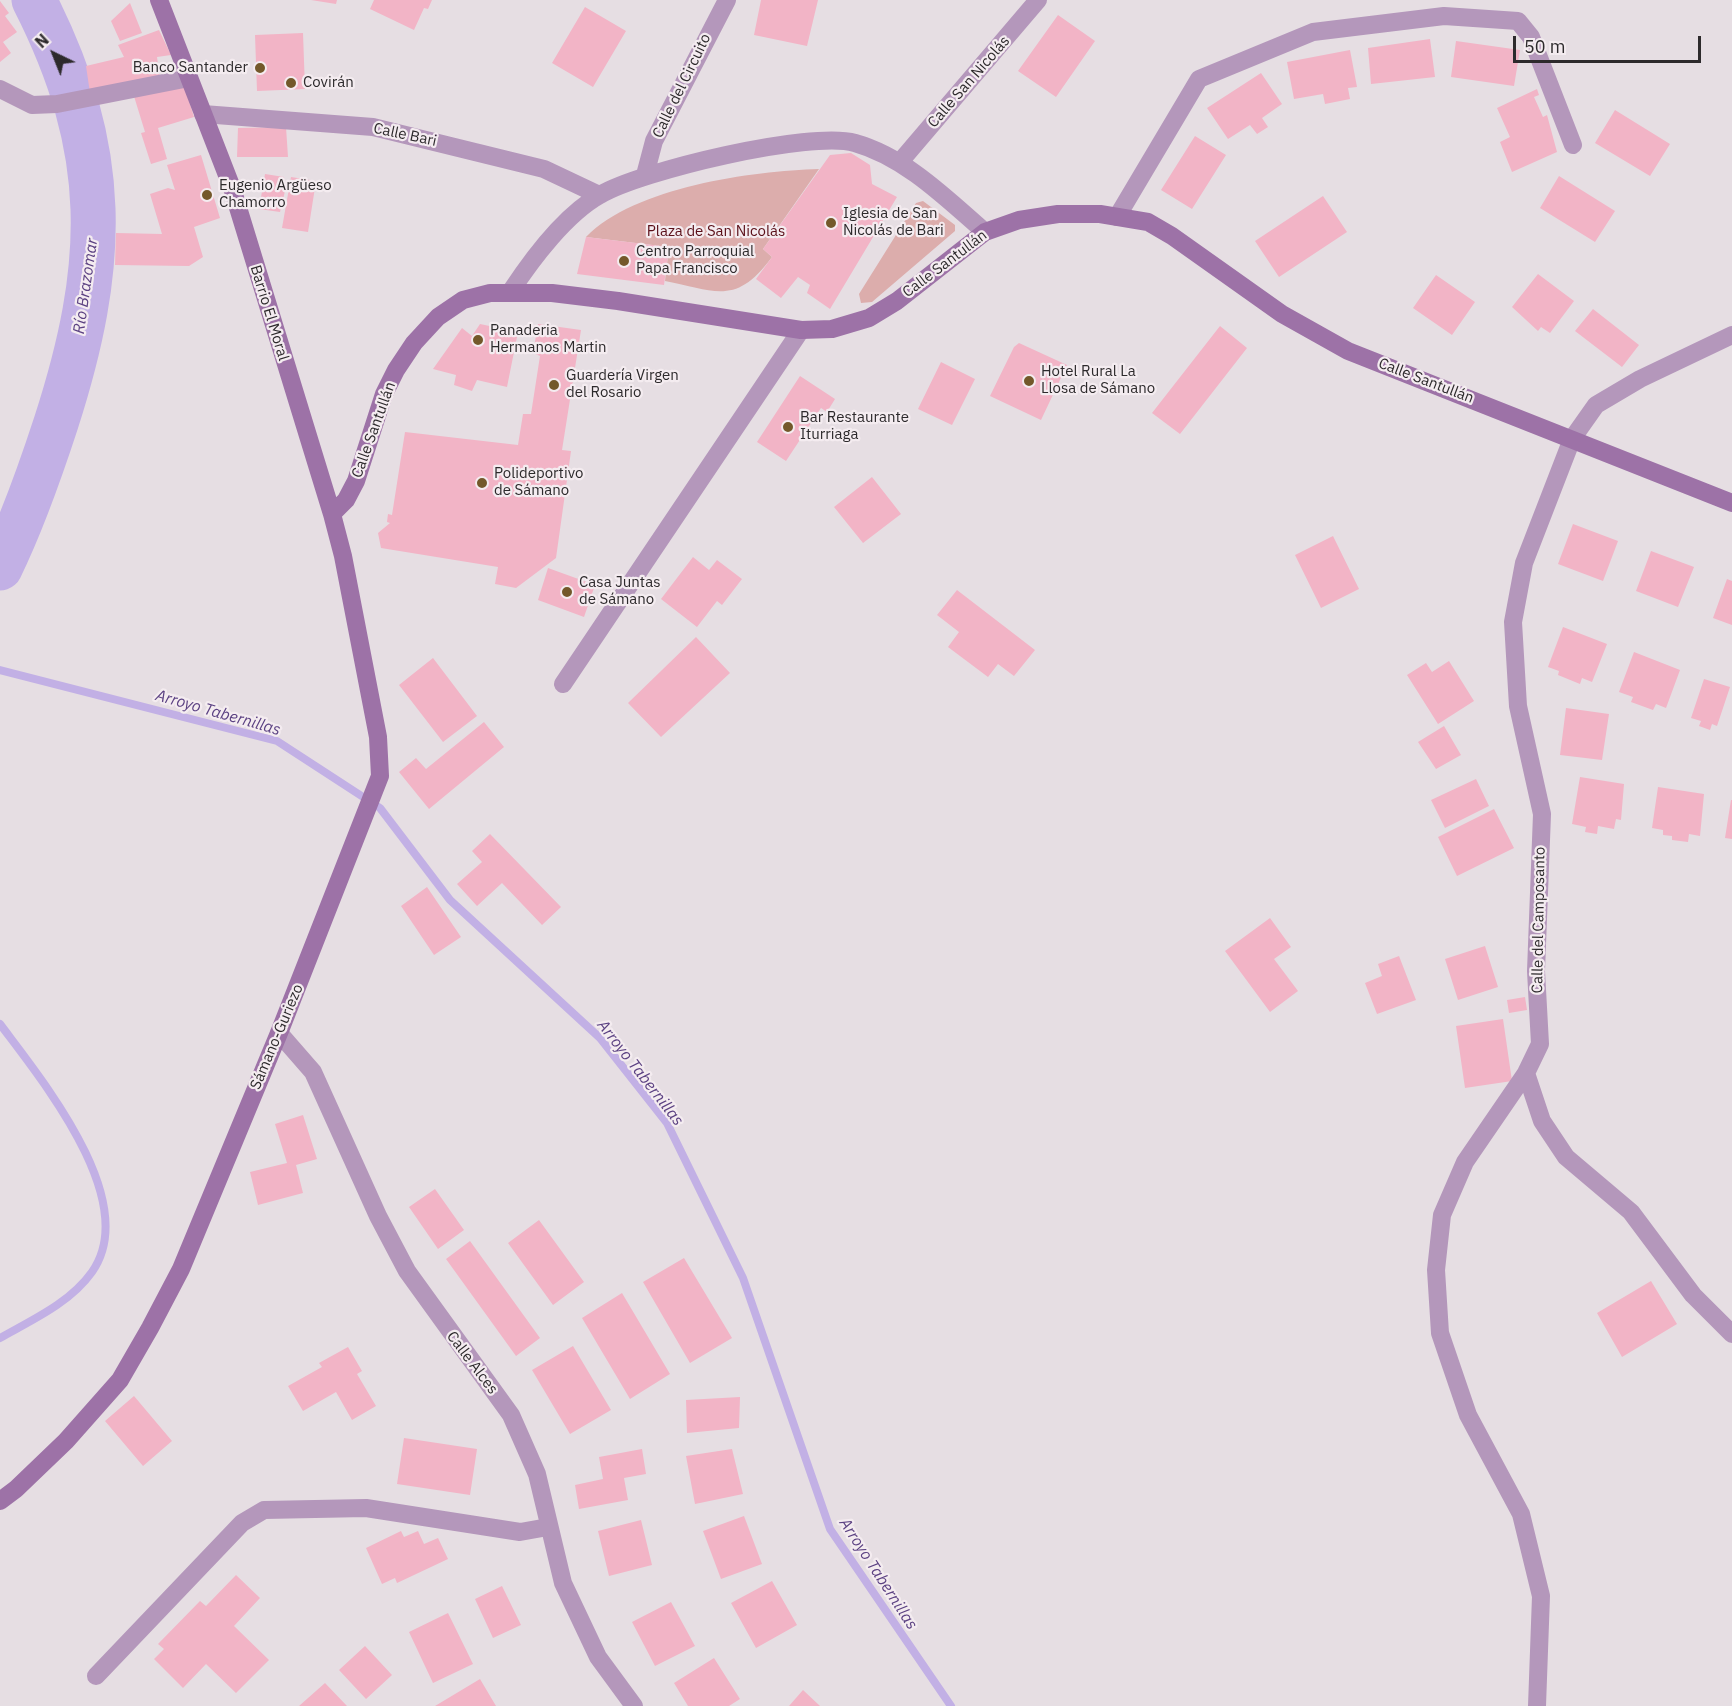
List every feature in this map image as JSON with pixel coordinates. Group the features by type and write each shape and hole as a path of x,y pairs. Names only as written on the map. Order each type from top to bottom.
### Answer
{"street":[{"name":"Barrio El Moral","path":"159,0 231,188 332,514"},
{"name":"Calle del Circuito","path":"645,175 654,141 727,0"},
{"name":"Calle San Nicolás","path":"899,163 1038,0"},
{"path":"1117,216 1199,79 1313,32 1444,16 1518,21 1531,37 1573,145"},
{"path":"0,89 32,105 57,104 189,78"},
{"name":"Calle Bari","path":"203,114 373,127 544,169 599,195"},
{"path":"512,291 530,262 554,235 599,195 645,175 785,144 824,141 853,142 879,152 899,163 985,232"},
{"name":"Calle Santullán","path":"332,514 346,500 356,481 384,394 414,343 438,317 463,300 490,293 512,291 618,300 801,330 832,329 869,318 897,301 985,232 1038,216 1100,214 1148,222 1172,236 1282,314 1348,351 1732,503"},
{"path":"563,684 801,330"},
{"name":"Calle del Camposanto","path":"1537,1706 1541,1596 1521,1514 1468,1416 1440,1333 1436,1270 1442,1215 1465,1162 1526,1073 1540,1044 1536,971 1542,814 1518,706 1513,622 1524,562 1572,439 1596,405 1640,379 1732,335"},
{"name":"Sámano-Guriezo","path":"0,1501 16,1489 66,1441 120,1380 181,1269 376,790 381,763 378,737 343,556 332,514"},
{"name":"Calle Alces","path":"279,1033 313,1072 378,1216 407,1271 511,1415 537,1474 563,1583 598,1657 634,1706"},
{"path":"1526,1073 1542,1121 1566,1157 1631,1212 1693,1295 1732,1334"},
{"path":"96,1676 242,1523 264,1510 366,1508 467,1521 520,1532 549,1527"}],"green space":[{"name":"Plaza de San Nicolás","path":"819,169 763,249 772,257 759,273 736,289 712,291 665,281 669,247 586,237 607,220 664,194 729,178"},
{"path":"923,201 955,225 955,231 872,302 861,303 859,294 916,203"}],"building":[{"path":"311,0 337,0 336,4"},
{"path":"374,0 432,0 428,9 424,8 414,30 370,9"},
{"path":"761,0 818,0 807,46 754,35"},
{"path":"0,1 9,13 5,16 17,32 3,42 11,53 0,62"},
{"path":"130,3 142,33 120,41 111,21"},
{"path":"585,7 626,31 593,87 552,63"},
{"path":"1058,15 1095,41 1056,97 1018,71"},
{"path":"159,30 171,55 157,57 160,79 90,93 86,66 124,57 118,45"},
{"path":"303,33 305,89 257,91 255,35"},
{"path":"1430,39 1435,77 1371,84 1368,48"},
{"path":"1456,41 1520,50 1514,86 1451,77"},
{"path":"1350,50 1357,87 1348,88 1350,99 1325,104 1323,94 1294,99 1287,62"},
{"path":"1261,73 1282,104 1262,118 1268,127 1257,134 1250,125 1228,139 1207,108"},
{"path":"184,85 194,117 158,128 167,159 151,164 141,133 145,132 133,93"},
{"path":"1537,89 1539,95 1534,97 1543,117 1547,115 1557,152 1512,172 1500,142 1510,137 1497,108"},
{"path":"1615,110 1670,144 1650,176 1595,143"},
{"path":"286,127 288,157 237,157 238,128"},
{"path":"1195,136 1226,155 1192,209 1161,190"},
{"name":"Iglesia de San Nicolás de Bari","path":"851,153 870,165 872,184 897,197 830,309 807,293 810,285 798,277 781,298 756,279 772,257 763,249 830,155"},
{"path":"201,155 220,218 194,227 203,257 189,266 115,265 116,233 162,234 150,194 168,188 175,190 167,165"},
{"path":"265,174 284,177 285,191 280,212 259,209"},
{"path":"1559,176 1615,211 1595,242 1540,208"},
{"path":"291,177 316,181 308,232 282,228"},
{"path":"1323,196 1347,232 1279,277 1255,241"},
{"name":"Centro Parroquial Papa Francisco","path":"586,237 669,247 664,285 577,274"},
{"path":"1538,274 1574,301 1550,333 1541,327 1538,331 1512,307"},
{"path":"1436,275 1475,302 1452,335 1413,308"},
{"path":"1593,309 1639,345 1622,367 1575,331"},
{"path":"480,324 518,332 507,387 477,380 472,391 454,385 456,375 433,369 462,328 472,336"},
{"name":"Polideportivo de Sámano","path":"538,324 581,330 562,450 571,451 556,558 516,588 495,584 498,567 381,548 378,533 390,523 387,522 388,514 392,515 405,432 518,445 523,414 531,414 540,356 533,353"},
{"path":"1220,326 1247,348 1180,434 1152,413"},
{"name":"Hotel Rural La Llosa de Sámano","path":"1019,343 1067,365 1041,420 990,396 1014,347"},
{"path":"941,362 975,379 952,425 918,409"},
{"name":"Bar Restaurante Iturriaga","path":"800,376 835,399 827,412 821,408 786,461 757,442"},
{"path":"872,477 901,514 863,543 834,507"},
{"path":"1573,524 1618,541 1603,581 1558,564"},
{"path":"1333,536 1359,589 1321,608 1295,555"},
{"path":"1651,551 1694,567 1678,607 1636,591"},
{"path":"693,557 709,570 717,560 742,579 722,605 717,601 697,627 661,599"},
{"name":"Casa Juntas de Sámano","path":"548,568 595,585 584,617 538,600"},
{"path":"1727,579 1732,581 1732,625 1713,618"},
{"path":"957,590 1035,650 1014,676 998,664 988,677 948,647 959,632 937,615"},
{"path":"1563,627 1607,644 1592,682 1582,678 1580,684 1558,675 1559,671 1548,667"},
{"path":"696,637 730,673 661,737 628,703"},
{"path":"1634,652 1680,670 1666,708 1656,704 1653,710 1631,702 1633,697 1619,692"},
{"path":"433,658 477,716 443,742 399,685"},
{"path":"1449,661 1474,701 1438,724 1407,675 1426,663 1432,672"},
{"path":"1704,679 1730,687 1717,726 1712,724 1710,730 1699,726 1701,721 1691,718"},
{"path":"1566,708 1609,714 1602,760 1560,755"},
{"path":"484,722 504,747 429,809 399,772 416,758 426,769"},
{"path":"1444,726 1461,755 1436,769 1418,742"},
{"path":"1580,777 1624,784 1621,820 1616,819 1614,829 1598,826 1597,834 1585,832 1586,827 1572,824"},
{"path":"1476,779 1489,806 1445,828 1431,800"},
{"path":"1658,787 1704,794 1700,836 1689,834 1688,842 1672,840 1672,836 1663,835 1663,830 1652,828"},
{"path":"1732,800 1732,839 1725,838"},
{"path":"1494,809 1514,848 1457,876 1438,837"},
{"path":"490,834 561,907 542,925 502,883 477,906 457,884 482,862 472,851"},
{"path":"427,887 461,937 434,955 401,906"},
{"path":"1270,918 1291,947 1274,959 1298,991 1270,1012 1225,951"},
{"path":"1485,946 1498,987 1458,1000 1445,959"},
{"path":"1399,956 1416,1000 1377,1014 1365,983 1382,976 1378,964"},
{"path":"1525,997 1527,1010 1509,1013 1507,1000"},
{"path":"1503,1019 1512,1081 1465,1088 1456,1026"},
{"path":"303,1115 317,1159 296,1165 303,1193 258,1205 250,1172 287,1163 275,1124"},
{"path":"435,1189 464,1230 438,1249 409,1207"},
{"path":"539,1220 584,1282 553,1305 508,1243"},
{"path":"470,1241 540,1338 516,1356 446,1259"},
{"path":"684,1258 732,1338 690,1363 643,1282"},
{"path":"1651,1281 1677,1324 1622,1357 1597,1313"},
{"path":"622,1293 670,1374 630,1399 582,1318"},
{"path":"573,1346 611,1410 570,1434 532,1370"},
{"path":"348,1347 362,1371 357,1374 376,1406 352,1420 336,1392 303,1411 288,1386 322,1367 319,1363"},
{"path":"134,1396 172,1441 143,1466 105,1421"},
{"path":"740,1397 739,1428 687,1433 686,1400"},
{"path":"404,1438 477,1449 470,1495 397,1484"},
{"path":"642,1449 646,1474 624,1478 628,1500 579,1509 575,1485 603,1479 599,1457"},
{"path":"732,1449 743,1494 695,1504 686,1456"},
{"path":"744,1516 762,1564 721,1579 703,1531"},
{"path":"641,1520 652,1565 609,1576 598,1531"},
{"path":"401,1531 404,1537 418,1531 424,1544 438,1538 448,1559 397,1583 395,1578 382,1584 366,1548"},
{"path":"236,1575 260,1598 234,1626 269,1660 236,1693 206,1664 183,1688 154,1659 164,1649 158,1644 200,1601 206,1606"},
{"path":"772,1581 797,1625 756,1648 731,1603"},
{"path":"502,1586 521,1625 493,1638 475,1599"},
{"path":"671,1602 695,1646 655,1666 632,1622"},
{"path":"448,1613 473,1664 433,1683 409,1632"},
{"path":"365,1646 392,1675 366,1699 339,1670"},
{"path":"714,1658 740,1699 729,1706 688,1706 674,1683"},
{"path":"480,1679 496,1706 435,1706"},
{"path":"325,1683 347,1706 299,1706"},
{"path":"803,1690 820,1706 789,1706"}],"waterway":[{"name":"Río Brazomar","path":"0,568 31,496 56,423 73,366 85,311 92,260 93,209 88,159 77,108 59,55 34,0"},
{"name":"Arroyo Tabernillas","path":"0,670 277,741 380,808 450,900 600,1038 667,1123 743,1278 830,1529 951,1706"},
{"path":"0,1024 39,1076 80,1142 96,1177 104,1211 104,1243 92,1272 83,1283 50,1310 0,1338"}],"place":[{"name":"Banco Santander","path":"260,68"},
{"name":"Covirán","path":"291,83"},
{"name":"Eugenio Argüeso Chamorro","path":"207,195"},
{"name":"Iglesia de San Nicolás de Bari","path":"831,223"},
{"name":"Centro Parroquial Papa Francisco","path":"624,261"},
{"name":"Panaderia Hermanos Martin","path":"478,340"},
{"name":"Hotel Rural La Llosa de Sámano","path":"1029,381"},
{"name":"Guardería Virgen del Rosario","path":"554,385"},
{"name":"Bar Restaurante Iturriaga","path":"788,427"},
{"name":"Polideportivo de Sámano","path":"482,483"},
{"name":"Casa Juntas de Sámano","path":"567,592"}]}
